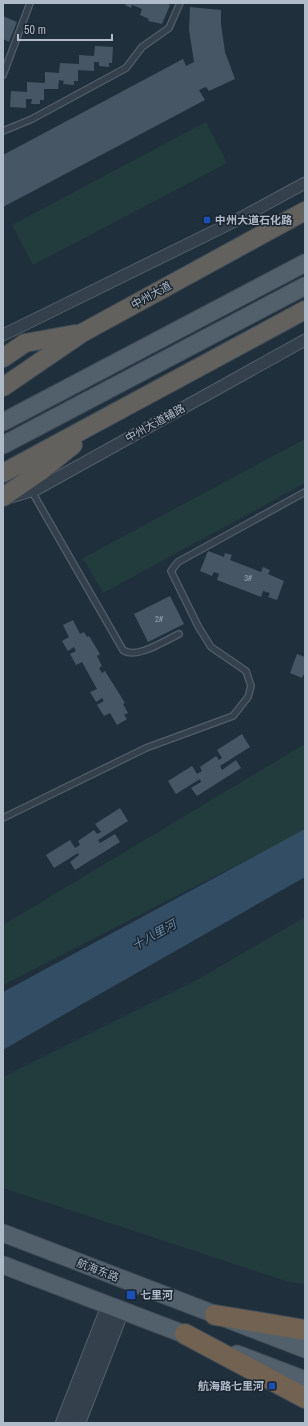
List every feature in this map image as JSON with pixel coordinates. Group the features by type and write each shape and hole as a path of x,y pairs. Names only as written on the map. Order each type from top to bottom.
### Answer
{"highway":[{"name":"中州大道","path":"3,388 82,333 305,211"},
{"path":"3,473 305,310"},
{"path":"3,358 25,343 82,333"},
{"path":"3,497 40,471 105,418"},
{"path":"215,1316 305,1330"},
{"path":"185,1334 305,1398"}],"main road":[{"path":"3,422 305,263"},
{"path":"3,446 305,286"},
{"name":"航海东路","path":"3,1232 215,1316 305,1349"},
{"path":"3,1265 305,1380"}],"street":[{"path":"3,335 235,221 305,183"},
{"name":"中州大道辅路","path":"3,500 32,490 305,340"},
{"path":"63,1423 116,1308"},
{"path":"78,1423 116,1308"}],"lane":[{"path":"3,75 30,3"},
{"path":"3,131 32,119 126,68 142,47 169,28 180,3"},
{"path":"32,490 123,650 127,653 139,653 179,634"},
{"path":"3,818 146,748 233,716 248,698 251,686 246,671 211,647 198,626 172,571 178,562 305,492"}],"green space":[{"path":"206,122 227,163 33,265 12,225"},
{"path":"305,439 305,483 103,593 83,558"},
{"path":"305,744 305,830 3,985 3,925"},
{"path":"305,917 305,1284 289,1282 3,1188 3,1077 197,980"}],"water":[{"name":"十八里河","path":"305,829 305,877 3,1050 3,992"}],"building":[{"path":"126,3 165,3 170,5 162,24 148,21 149,19 140,15 142,9 132,5 131,8 125,5"},
{"path":"190,7 221,10 221,24 225,52 235,79 209,91 206,87 199,90 205,100 3,207 3,155 183,59 186,66 194,62 189,30"},
{"path":"3,16 17,22 9,42 3,39"},
{"path":"95,46 113,47 112,63 109,63 109,67 99,66 99,62 94,62 94,71 78,70 78,81 74,81 74,85 63,84 64,81 59,80 58,89 44,89 44,100 40,100 40,104 31,104 32,99 26,99 26,108 10,107 11,91 27,92 27,82 45,83 45,72 59,73 60,63 79,64 79,55 94,56"},
{"path":"208,551 224,557 225,553 232,555 230,560 261,572 263,567 270,570 268,574 284,581 277,600 268,597 270,593 263,591 261,597 217,580 219,574 214,572 212,576 200,571"},
{"path":"170,596 184,624 148,642 134,614"},
{"path":"73,620 80,634 84,632 87,637 89,636 100,654 97,656 102,666 99,668 102,673 105,671 125,703 123,704 128,713 124,715 127,719 117,725 110,713 104,716 97,705 104,701 102,698 96,702 90,692 97,689 82,662 76,665 70,654 76,651 74,647 68,651 62,641 69,637 63,625"},
{"path":"297,654 305,657 305,675 303,675 302,678 290,673"},
{"path":"242,734 250,747 220,766 222,770 236,760 241,768 197,796 191,788 201,782 200,779 176,794 168,781 192,766 197,774 202,771 200,767 216,756 219,760 222,758 217,750"},
{"path":"120,808 128,821 98,840 100,843 115,834 120,842 75,870 70,862 79,855 78,853 54,868 46,855 70,840 75,848 80,845 78,841 94,830 97,834 101,832 95,824"}],"place":[{"name":"中州大道石化路","path":"207,220"},
{"name":"七里河","path":"131,1295"},
{"name":"航海路七里河","path":"272,1386"}]}
